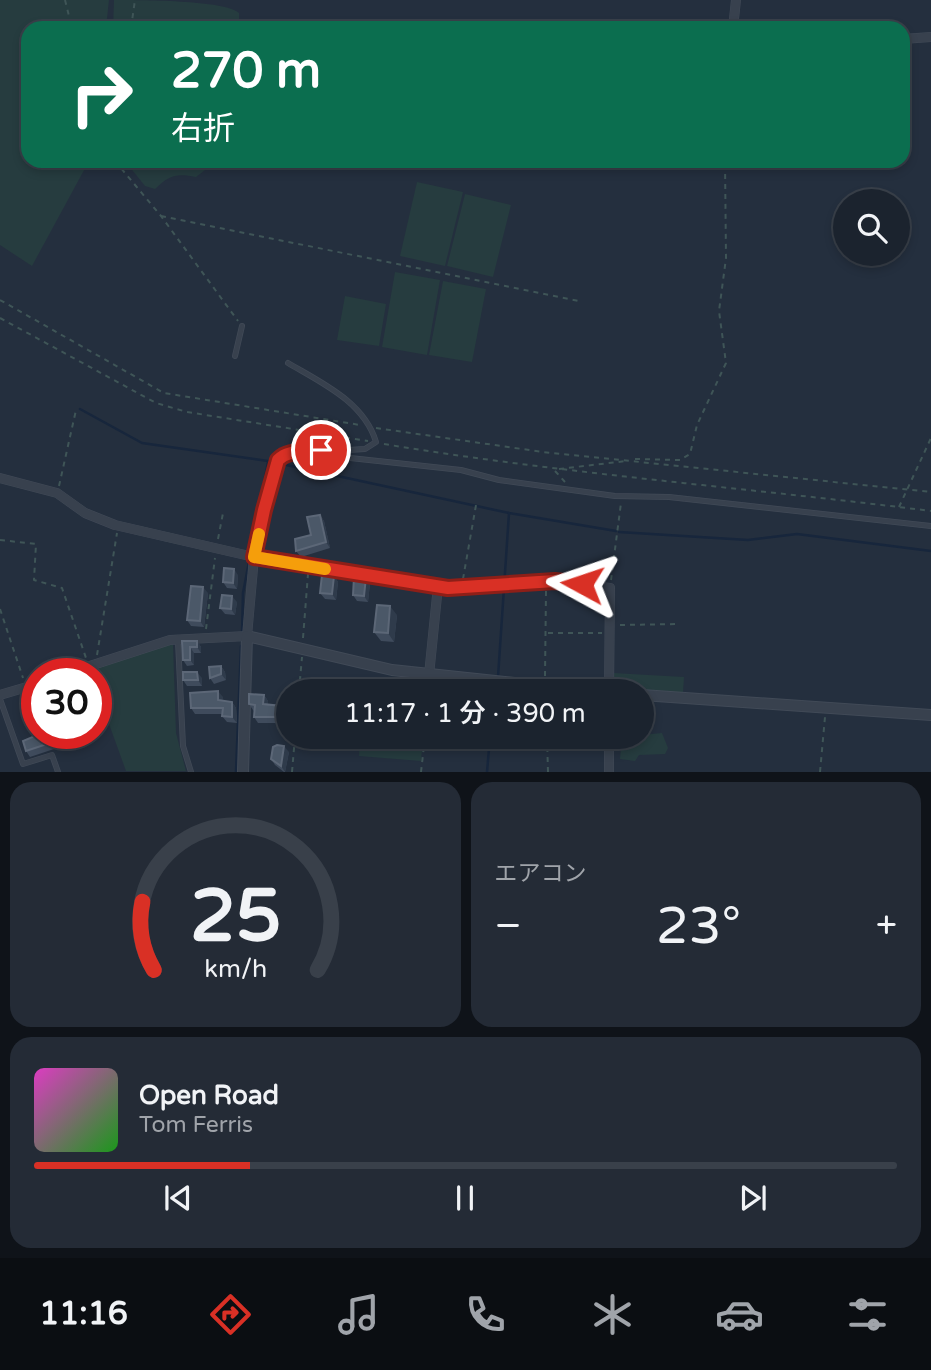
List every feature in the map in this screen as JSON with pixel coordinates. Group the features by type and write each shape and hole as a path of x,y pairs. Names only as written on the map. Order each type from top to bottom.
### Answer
{"street":[{"path":"734,21 736,0"},
{"path":"910,38 931,37"},
{"path":"0,478 57,494 85,513 118,526 309,567 438,586 462,587 546,581 610,588 609,679"},
{"path":"243,772 247,636 254,557"},
{"path":"429,675 438,586"},
{"path":"112,658 178,639 247,636 392,670 468,679"},
{"path":"0,697 21,689"},
{"path":"654,696 931,715"},
{"path":"608,772 609,749"}],"lane":[{"path":"235,356 242,326"},
{"path":"288,363 347,399 370,427 376,442 365,449 321,450 312,453"},
{"path":"254,557 278,460 289,453 312,453 461,470 499,480 615,496 669,497 931,526"},
{"path":"178,639 183,746 191,772"},
{"path":"0,697 23,764 52,755 58,772"},
{"path":"16,745 21,743"}],"path":[{"path":"65,0 70,21"},
{"path":"132,21 135,0"},
{"path":"121,168 161,216 242,326"},
{"path":"555,470 645,457 680,460 690,454 697,425 724,373 726,351 719,311 725,272 725,168"},
{"path":"161,216 579,301"},
{"path":"0,300 164,393 542,452 931,492"},
{"path":"0,318 156,402 187,412 555,470 796,493 931,511"},
{"path":"57,494 76,410"},
{"path":"899,507 931,438"},
{"path":"555,470 565,482"},
{"path":"610,588 622,505 615,496"},
{"path":"462,587 476,505"},
{"path":"205,637 223,513"},
{"path":"93,658 118,526"},
{"path":"0,540 36,544 34,580 62,588 90,658"},
{"path":"300,679 309,567"},
{"path":"545,679 546,581"},
{"path":"0,609 21,672"},
{"path":"0,626 5,624"},
{"path":"546,633 678,624"},
{"path":"820,772 826,709"},
{"path":"292,772 294,749"},
{"path":"421,772 424,749"},
{"path":"547,749 548,772"}],"green space":[{"path":"0,0 109,0 107,21 21,21 21,168 85,168 32,266 0,245"},
{"path":"114,0 217,5 239,13 239,21 113,21"},
{"path":"131,168 208,168 196,177 174,176 155,189 145,186"},
{"path":"417,182 463,192 445,266 400,256"},
{"path":"465,194 511,205 493,277 447,266"},
{"path":"395,272 440,280 427,355 382,347"},
{"path":"443,281 486,289 472,362 429,355"},
{"path":"345,296 386,304 379,346 337,340"},
{"path":"173,644 176,733 186,771 126,771 112,732 112,662"},
{"path":"613,673 684,677 683,693 654,691 654,679 613,679"},
{"path":"662,733 668,748 665,754 639,755 635,761 620,759 621,749 654,749 654,734"},
{"path":"359,749 422,749 421,761 359,756"}],"building":[{"path":"320,515 326,542 296,551 295,539 311,535 307,517"},
{"path":"224,568 234,569 233,583 223,582"},
{"path":"322,575 334,576 332,594 320,593"},
{"path":"354,577 366,577 364,596 353,595"},
{"path":"191,586 203,587 200,621 187,620"},
{"path":"222,595 232,596 231,609 220,608"},
{"path":"377,605 390,606 388,633 374,632"},
{"path":"182,641 197,641 197,647 190,647 190,660 183,660"},
{"path":"221,666 221,674 210,678 209,667"},
{"path":"183,672 197,672 198,680 183,680"},
{"path":"218,691 218,700 232,702 232,717 222,716 223,708 191,708 190,693"},
{"path":"249,694 264,695 263,704 276,705 276,717 254,717 255,705 249,704"},
{"path":"273,747 284,749 281,766 271,759"}],"waterway":[{"path":"80,409 142,443 268,461 509,513 616,531"},
{"path":"251,552 268,462"},
{"path":"498,677 509,513"},
{"path":"619,532 748,540 797,534 931,551"},
{"path":"242,635 243,593 249,562"},
{"path":"236,772 241,646"},
{"path":"487,772 489,749"}],"slow traffic":[{"path":"259,534 254,557 325,569"}],"route":[{"path":"321,450 312,453 289,453 278,460 254,557 448,588 555,581 582,584"}]}
